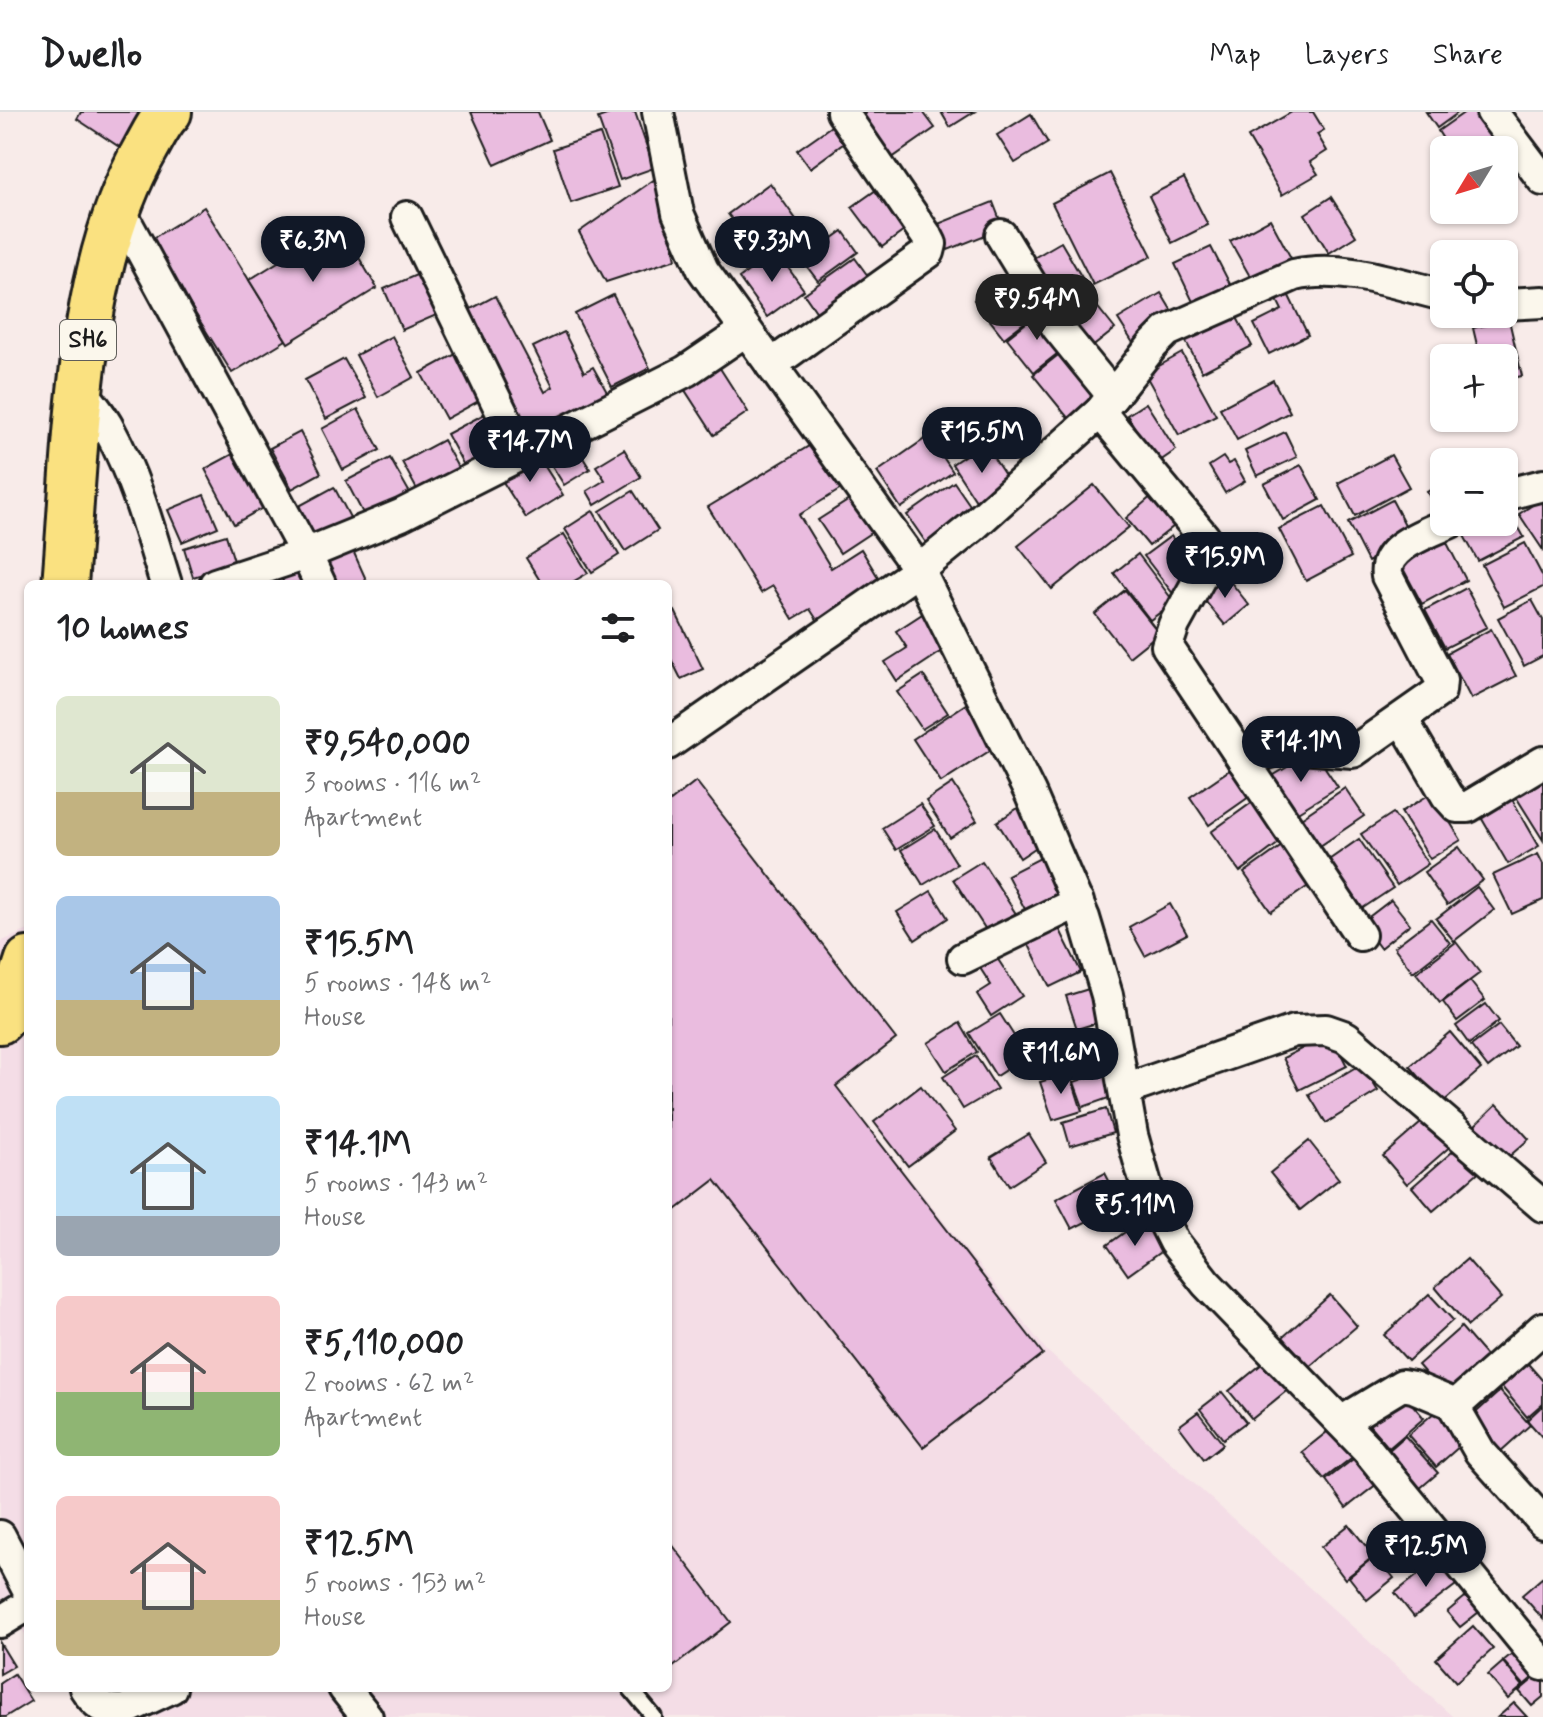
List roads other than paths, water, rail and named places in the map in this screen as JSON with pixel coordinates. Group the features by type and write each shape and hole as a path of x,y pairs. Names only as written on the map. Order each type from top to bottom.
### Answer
{"main road":[{"name":"SH6","path":"65,580 81,390 91,315 119,209 132,174 169,112"},
{"path":"13,1010 24,973"}],"street":[{"path":"658,112 678,213 703,270 919,570 1030,793 1078,902 1107,995 1132,1135 1147,1188 1174,1242 1206,1283 1366,1448 1543,1665"},
{"path":"1492,112 1543,180"},
{"path":"771,365 929,252 931,244 928,238 844,113"},
{"path":"119,209 318,580"},
{"path":"407,217 522,454"},
{"path":"1001,235 1106,404 1204,537 1200,578 1174,625 1167,646 1360,935"},
{"path":"672,741 919,570 1037,471 1106,404 1167,331 1294,275 1311,271 1343,272 1430,292"},
{"path":"1518,303 1543,302"},
{"path":"227,580 306,554 401,515 686,371 745,331"},
{"path":"81,390 109,429 126,465 165,580"},
{"path":"1518,491 1543,485"},
{"path":"1243,760 1288,747 1353,752 1437,695 1442,686 1387,576 1386,566 1401,547 1430,532"},
{"path":"1402,719 1447,796 1457,807 1468,807 1543,762"},
{"path":"963,958 1078,902"},
{"path":"1125,1090 1294,1031 1326,1030 1346,1037 1543,1206"},
{"path":"1453,1405 1462,1402 1543,1328"},
{"path":"1341,1422 1402,1385 1453,1405 1480,1452 1543,1522"},
{"path":"0,1536 24,1582"},
{"path":"0,1622 24,1607"},
{"path":"88,1692 97,1705 123,1713 163,1692"},
{"path":"347,1692 367,1717"}],"lane":[{"path":"633,1692 654,1717"}]}
